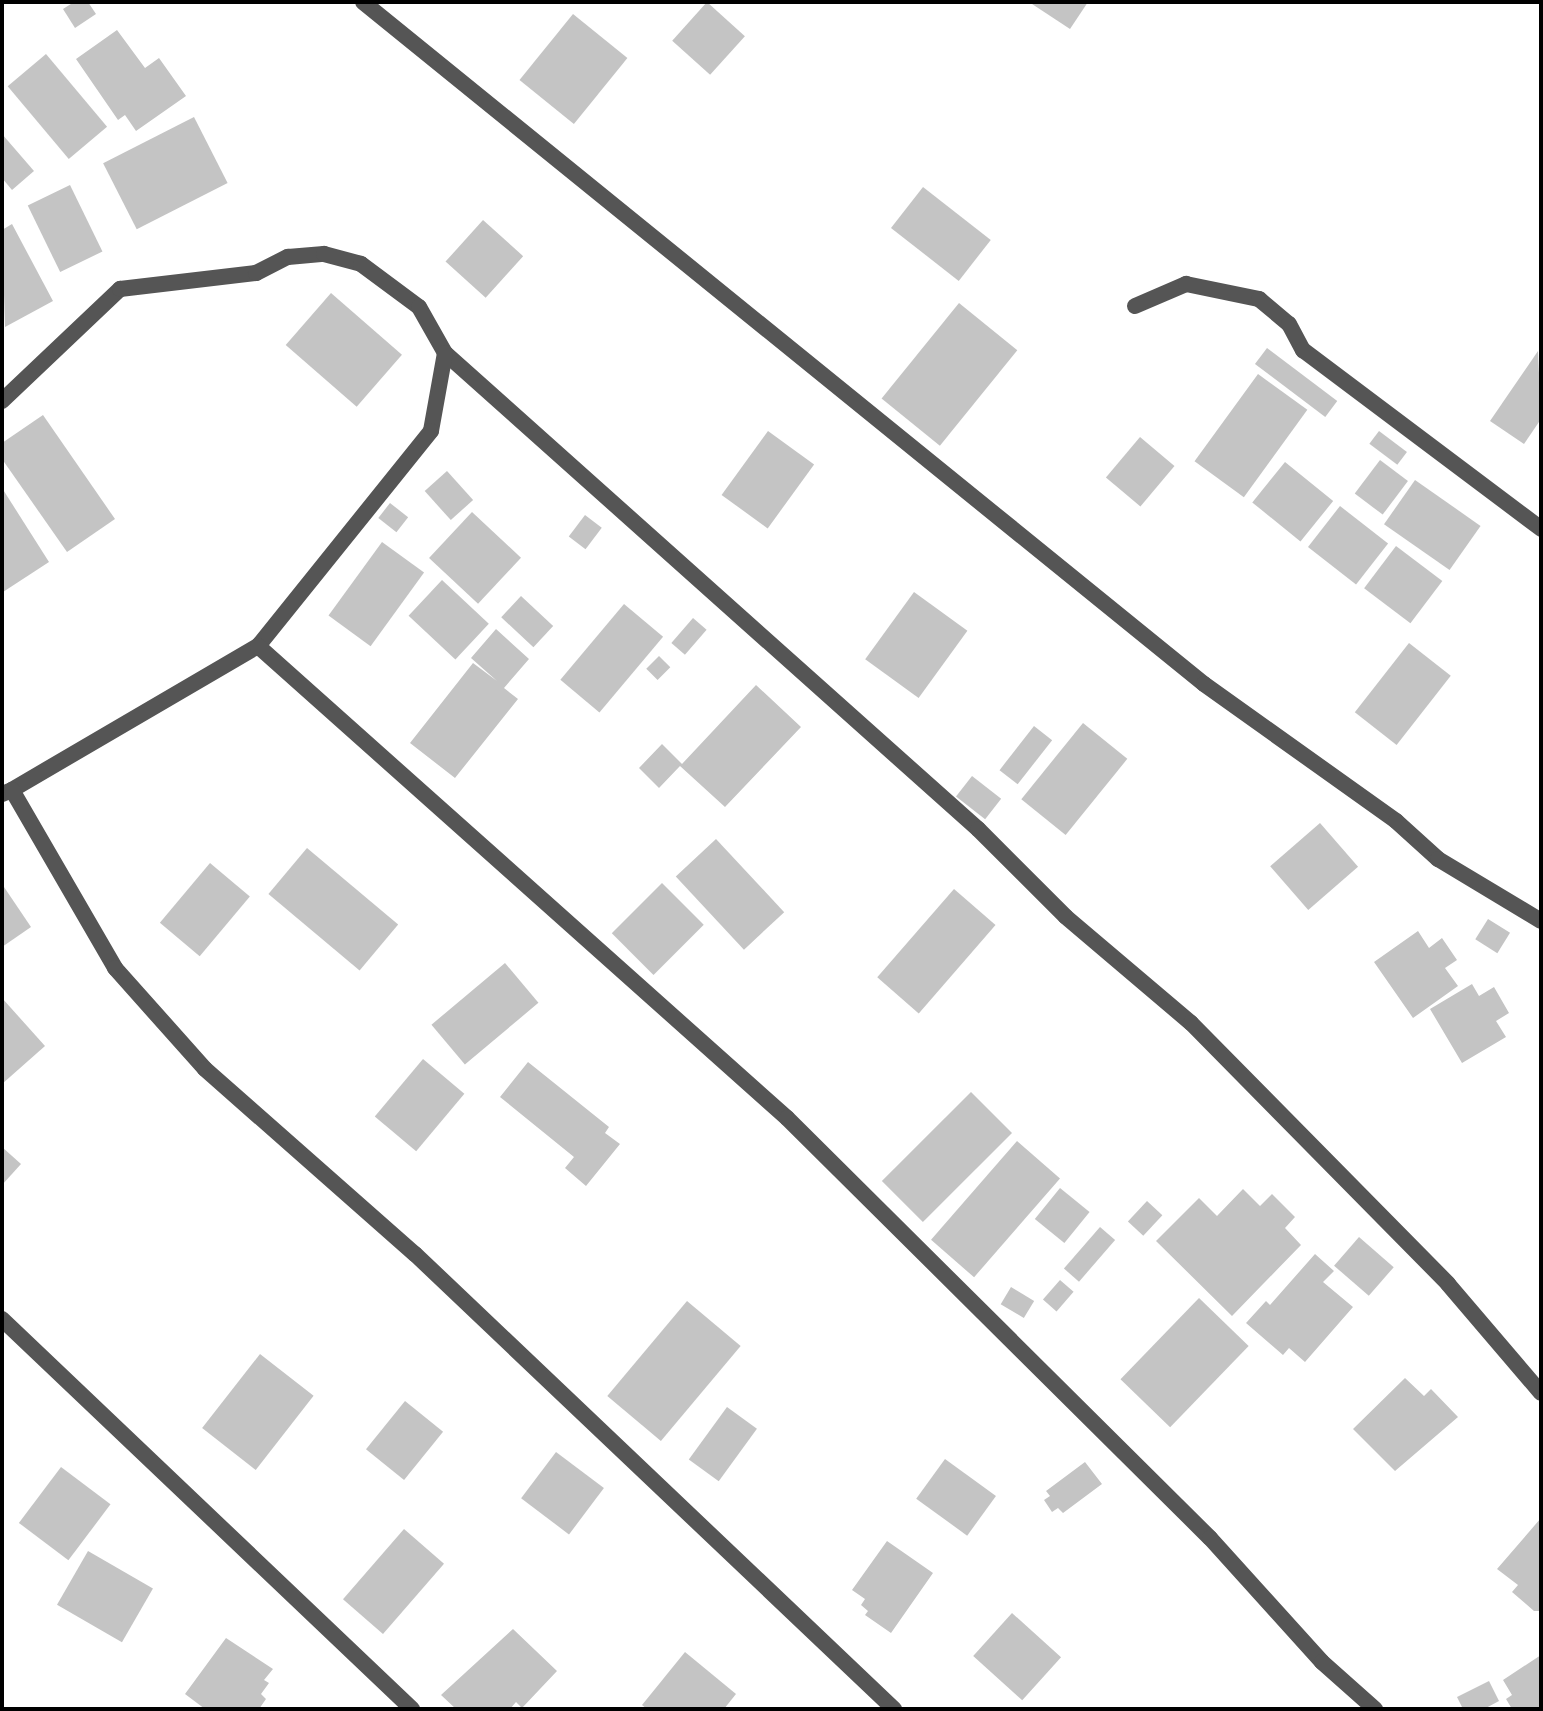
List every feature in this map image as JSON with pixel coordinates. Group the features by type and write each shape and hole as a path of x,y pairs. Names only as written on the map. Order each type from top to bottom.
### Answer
{"street":[{"path":"363,2 1204,684 1396,821 1438,859 1541,921"},
{"path":"2,401 120,289 256,273 288,257 324,254 361,264 419,307 445,353 978,829 1066,917 1191,1023 1448,1284 1541,1393"},
{"path":"1135,306 1186,284 1259,299 1289,324 1303,350 1541,529"},
{"path":"445,353 431,431 258,646 7,792 115,968 205,1069 415,1254 894,1709"},
{"path":"258,646 787,1118 1210,1538 1311,1651 1375,1709"},
{"path":"2,1319 412,1709"}],"building":[{"path":"74,2 88,2 96,14 75,28 63,9"},
{"path":"707,2 745,36 710,75 672,41"},
{"path":"1029,2 1088,2 1070,29"},
{"path":"573,14 627,58 574,124 520,80"},
{"path":"117,30 145,68 159,58 186,96 136,131 125,115 118,120 76,59"},
{"path":"46,54 107,127 69,159 8,86"},
{"path":"194,117 228,183 137,229 103,163"},
{"path":"2,134 34,171 12,190 2,178"},
{"path":"70,185 102,252 60,272 28,206"},
{"path":"923,187 991,240 959,281 891,228"},
{"path":"483,220 523,256 486,298 446,262"},
{"path":"12,224 53,301 5,327 2,230"},
{"path":"331,293 402,355 357,407 286,345"},
{"path":"959,303 1017,350 940,446 882,399"},
{"path":"1267,348 1337,401 1325,417 1255,364"},
{"path":"1538,351 1541,419 1524,444 1490,421"},
{"path":"1258,374 1307,410 1244,497 1195,461"},
{"path":"43,415 115,519 67,552 2,459 2,443"},
{"path":"768,431 814,465 768,528 722,495"},
{"path":"1379,431 1407,452 1397,465 1369,444"},
{"path":"1140,437 1174,466 1140,507 1106,478"},
{"path":"1380,460 1408,481 1383,515 1355,494"},
{"path":"1285,462 1333,501 1300,541 1252,502"},
{"path":"447,471 473,500 451,520 425,491"},
{"path":"1415,480 1481,526 1450,570 1384,524"},
{"path":"2,488 49,562 3,592 2,590"},
{"path":"390,503 408,517 396,532 378,518"},
{"path":"1340,506 1388,544 1356,585 1308,547"},
{"path":"472,512 521,558 478,604 429,558"},
{"path":"585,515 602,528 586,549 569,537"},
{"path":"382,542 424,573 371,646 329,616"},
{"path":"1396,546 1442,581 1410,623 1364,588"},
{"path":"442,580 489,624 455,659 409,616"},
{"path":"914,592 967,631 919,698 865,659"},
{"path":"521,596 553,626 533,647 501,617"},
{"path":"624,604 663,637 599,713 560,680"},
{"path":"693,618 707,630 685,655 671,643"},
{"path":"496,629 529,659 504,688 518,699 455,778 410,743 473,663 497,681 471,658"},
{"path":"1409,643 1451,676 1397,745 1355,712"},
{"path":"659,656 670,667 658,680 646,669"},
{"path":"756,685 801,727 725,807 680,766 659,788 639,768 662,744 682,764"},
{"path":"1083,723 1127,759 1066,835 1021,799"},
{"path":"1034,726 1052,740 1018,784 1000,770"},
{"path":"972,776 1001,799 985,819 956,796"},
{"path":"1320,823 1358,867 1308,910 1270,866"},
{"path":"716,839 784,912 744,950 676,877"},
{"path":"307,848 398,924 360,970 268,894"},
{"path":"210,863 250,896 200,956 160,923"},
{"path":"662,883 704,925 654,975 612,933"},
{"path":"2,884 31,927 2,947"},
{"path":"954,889 996,925 919,1013 877,977"},
{"path":"1488,919 1510,933 1497,953 1475,939"},
{"path":"1418,931 1429,948 1442,938 1457,960 1445,968 1458,986 1413,1018 1374,962"},
{"path":"505,963 538,1003 465,1065 431,1025"},
{"path":"1472,984 1479,996 1494,987 1509,1013 1496,1021 1506,1037 1462,1063 1430,1009"},
{"path":"2,998 45,1046 2,1084"},
{"path":"423,1059 464,1094 416,1151 375,1116"},
{"path":"528,1062 609,1127 605,1133 620,1144 586,1186 565,1168 574,1157 500,1097"},
{"path":"971,1092 1012,1133 923,1222 882,1181"},
{"path":"1017,1141 1060,1178 974,1277 931,1240"},
{"path":"2,1147 21,1164 2,1185"},
{"path":"1060,1188 1090,1212 1064,1243 1035,1219"},
{"path":"1243,1189 1260,1206 1272,1194 1295,1217 1285,1228 1301,1245 1232,1316 1156,1241 1199,1198 1217,1216"},
{"path":"1147,1201 1162,1215 1143,1236 1128,1221"},
{"path":"1100,1227 1115,1240 1079,1282 1064,1269"},
{"path":"1359,1237 1394,1267 1369,1296 1334,1266"},
{"path":"1315,1254 1334,1271 1323,1282 1353,1307 1305,1362 1289,1348 1283,1355 1246,1323 1266,1301 1270,1305"},
{"path":"1060,1280 1074,1292 1057,1311 1043,1300"},
{"path":"1011,1287 1034,1301 1024,1318 1001,1304"},
{"path":"1199,1298 1249,1346 1170,1427 1121,1379"},
{"path":"687,1301 741,1346 661,1441 607,1396"},
{"path":"260,1354 314,1396 256,1470 202,1428"},
{"path":"1405,1378 1424,1396 1431,1389 1458,1417 1395,1471 1353,1429"},
{"path":"405,1401 443,1432 404,1480 366,1449"},
{"path":"727,1407 757,1429 719,1481 689,1460"},
{"path":"556,1452 604,1488 569,1534 521,1498"},
{"path":"945,1459 996,1496 967,1536 916,1499"},
{"path":"1085,1462 1102,1484 1063,1513 1058,1508 1052,1512 1044,1500 1050,1496 1046,1491"},
{"path":"61,1467 111,1504 68,1560 19,1523"},
{"path":"1541,1518 1541,1611 1534,1611 1512,1592 1518,1585 1497,1569"},
{"path":"404,1529 444,1564 383,1634 343,1599"},
{"path":"887,1541 933,1573 891,1633 865,1615 868,1611 861,1605 865,1599 852,1590"},
{"path":"88,1551 153,1588 122,1642 57,1605"},
{"path":"1012,1613 1061,1657 1022,1700 973,1656"},
{"path":"513,1629 557,1671 522,1708 516,1702 510,1709 456,1709 441,1695"},
{"path":"226,1638 273,1669 264,1680 269,1683 261,1694 266,1699 259,1709 205,1709 185,1694"},
{"path":"685,1652 736,1694 724,1709 647,1709 642,1705"},
{"path":"1541,1655 1541,1709 1512,1709 1506,1699 1512,1695 1503,1680"},
{"path":"1489,1681 1499,1701 1484,1709 1463,1709 1457,1697"}]}
